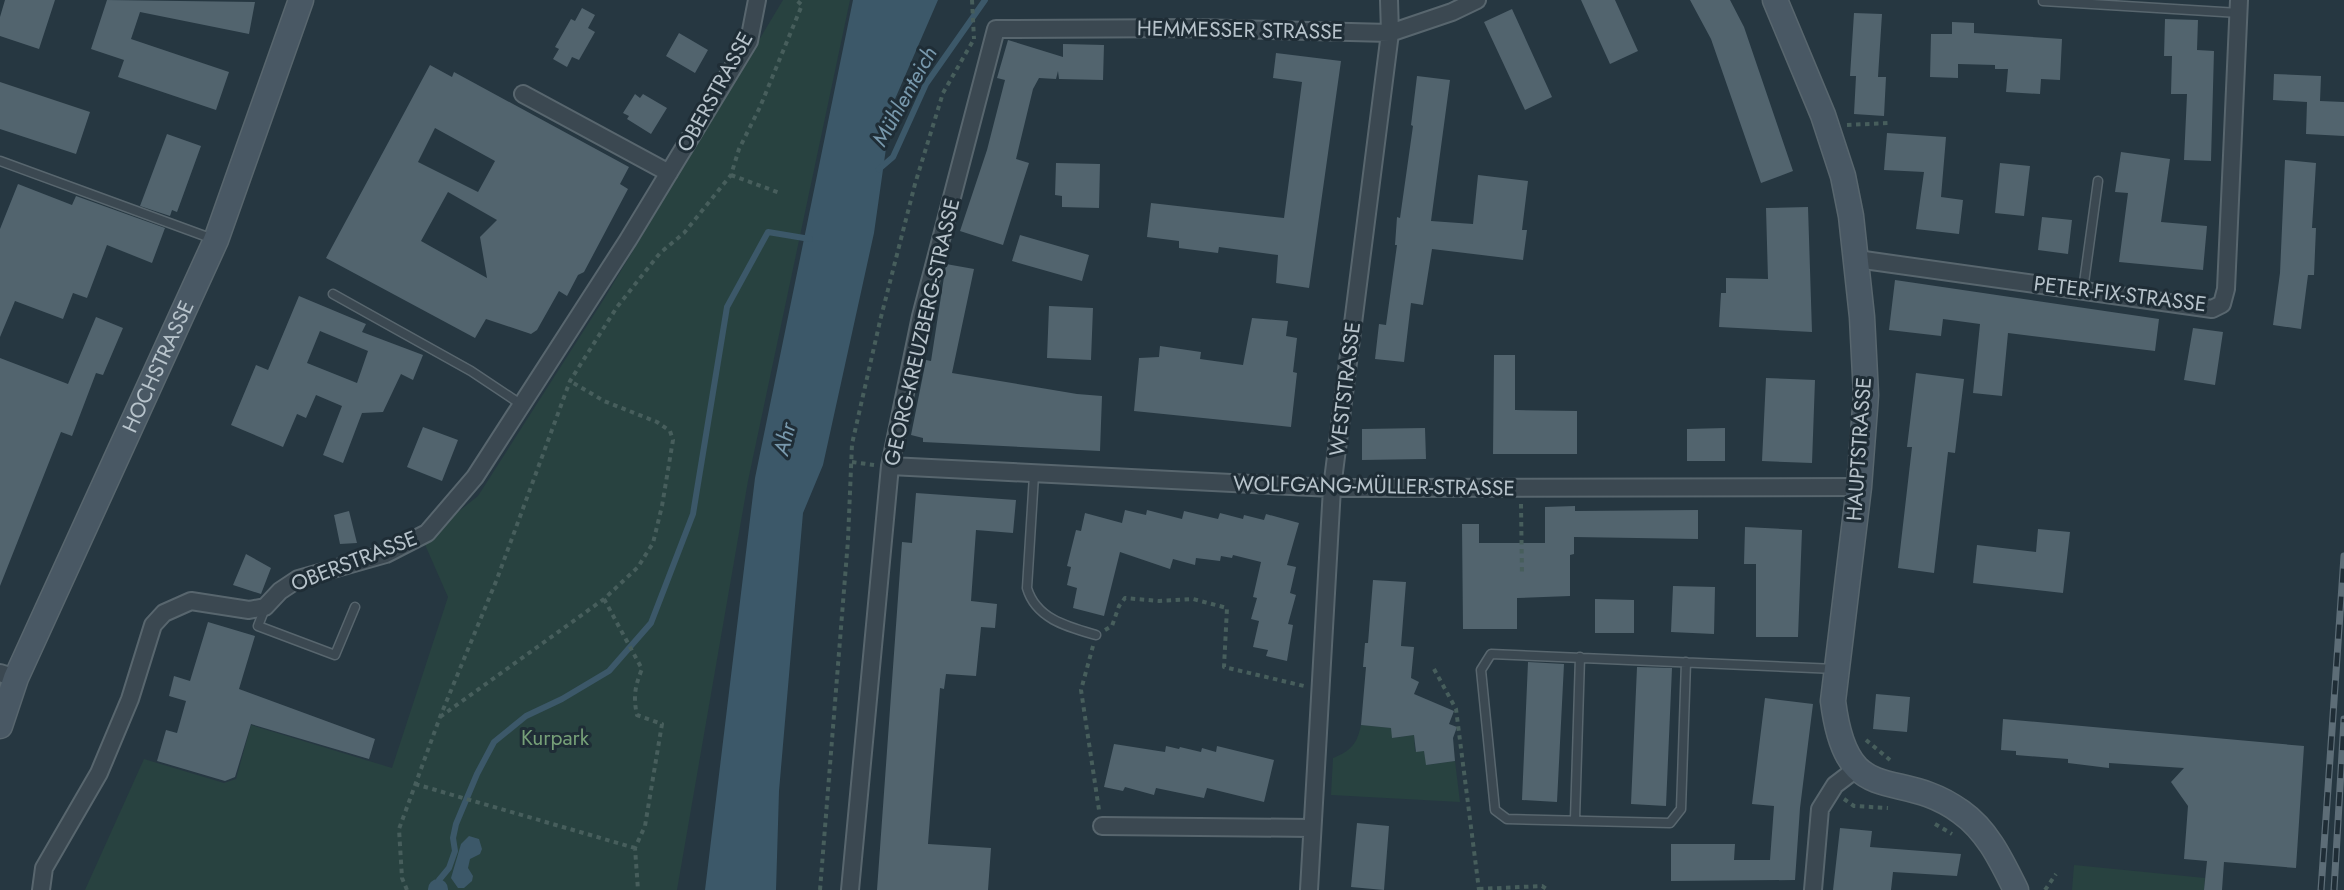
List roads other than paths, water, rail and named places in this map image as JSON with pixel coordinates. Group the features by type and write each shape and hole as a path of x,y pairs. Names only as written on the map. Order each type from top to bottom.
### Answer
{"street":[{"name":"HOCHSTRASSE","path":"0,726 8,676 216,240 301,0"},
{"name":"WESTSTRASSE","path":"1309,890 1332,488 1390,33 1389,0"},
{"name":"HEMMESSER STRASSE","path":"996,30 1195,28 1390,33 1452,12 1477,0"},
{"name":"HAUPTSTRASSE","path":"1775,0 1823,115 1843,176 1857,259 1866,395 1858,487 1833,700 1837,734 1856,769"},
{"name":"OBERSTRASSE","path":"265,607 280,591 298,579 386,554 427,533 475,477 669,173 749,40 761,3"},
{"name":"PETER-FIX-STRASSE","path":"1857,259 2211,309 2222,304 2226,289 2239,6"},
{"name":"GEORG-KREUZBERG-STRASSE","path":"850,890 883,465 996,30"},
{"name":"OBERSTRASSE","path":"523,94 669,173"},
{"name":"WOLFGANG-MÜLLER-STRASSE","path":"883,465 1034,475 1332,488 1858,487"},
{"path":"41,890 44,868 99,772 120,725 153,626 164,613 191,601 249,610 265,607"},
{"path":"1813,890 1820,809 1830,791 1856,769 1878,782 1935,797 1962,812 1992,843 2016,890"},
{"path":"1102,826 1311,828"}],"lane":[{"path":"2043,1 2239,6"},
{"path":"0,160 216,240"},
{"path":"2084,290 2097,181"},
{"path":"333,294 471,372 522,405"},
{"path":"1034,475 1027,588 1031,602 1057,623 1096,635"},
{"path":"265,607 258,627 335,655 355,607"},
{"path":"1686,663 1681,809 1670,823 1506,819 1494,810 1481,670 1491,654 1837,669"},
{"path":"1575,819 1580,657"}],"water":[{"name":"Ahr","path":"853,0 938,0 892,106 874,233 823,465 803,513 779,791 776,890 705,890 755,478"},
{"path":"469,836 479,839 482,849 480,854 470,859 468,868 473,876 472,881 464,888 458,888 451,878 461,844"}],"waterway":[{"name":"Mühlenteich","path":"879,169 893,157 926,84 985,0"},
{"path":"438,889 439,880 449,868 455,851 453,838 456,824 477,774 494,742 526,716 562,699 609,671 651,623 693,514 727,307 768,232 810,239"}],"railway":[{"path":"2321,890 2344,556"},
{"path":"2334,890 2344,719"}],"park label":[{"name":"Kurpark","path":"555,738"}]}
